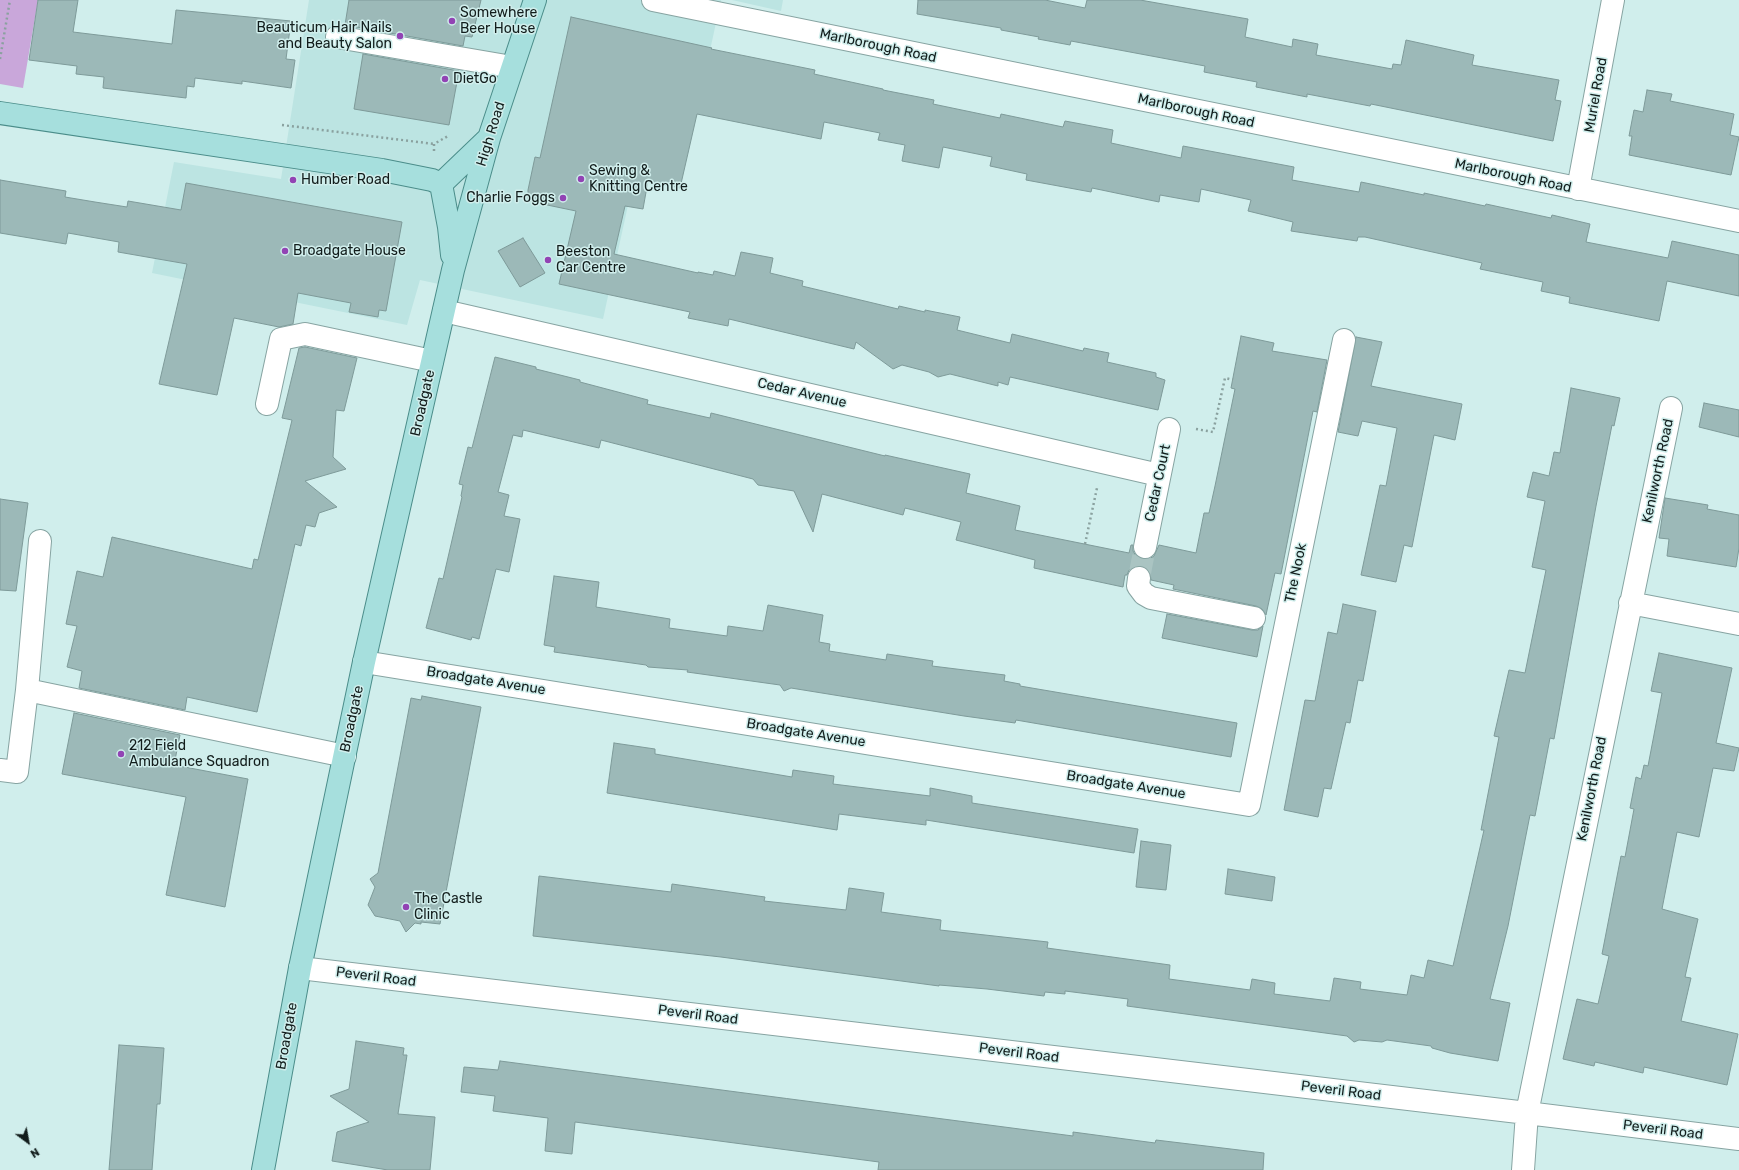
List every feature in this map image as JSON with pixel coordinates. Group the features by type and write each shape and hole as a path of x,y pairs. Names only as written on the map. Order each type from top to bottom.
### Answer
{"main road":[{"name":"High Road","path":"453,270 489,138 534,0"},
{"path":"0,113 382,170 432,180 441,184"},
{"path":"441,184 489,138"},
{"path":"441,184 449,226 453,270"},
{"name":"Broadgate","path":"263,1170 300,968 364,662 453,270"}],"street":[{"name":"Marlborough Road","path":"653,0 1739,221"},
{"name":"Muriel Road","path":"1578,189 1613,0"},
{"path":"337,37 512,67"},
{"name":"Cedar Avenue","path":"444,311 1159,475"},
{"path":"267,404 281,339 305,334 432,361"},
{"name":"The Nook","path":"1249,805 1344,340"},
{"name":"Kenilworth Road","path":"1523,1170 1527,1113 1671,408"},
{"name":"Cedar Court","path":"1146,542 1169,429"},
{"path":"0,770 17,772 27,690 40,541"},
{"path":"1139,578 1138,586 1144,594 1151,598 1254,618"},
{"path":"1630,603 1739,624"},
{"name":"Broadgate Avenue","path":"364,662 1249,805"},
{"path":"27,690 345,756"},
{"name":"Peveril Road","path":"300,968 1739,1139"}],"path":[{"path":"0,59 10,0"},
{"path":"1169,429 1170,424 1213,432 1225,378 1233,380"},
{"path":"1085,544 1102,462"}],"shaded area":[{"path":"0,0 38,0 23,88 0,84"},
{"path":"309,0 721,0 680,188 634,178 603,319 420,280 407,325 152,273 174,162 281,179"},
{"path":"732,0 783,0 781,11"}],"building":[{"path":"38,0 78,0 73,32 172,44 176,10 291,21 286,59 295,60 291,88 242,81 242,84 195,78 194,87 187,86 186,98 103,88 104,77 76,74 77,66 29,60"},
{"path":"349,0 481,0 472,37 465,36 463,46 345,25"},
{"path":"918,0 1045,0 1085,8 1087,0 1140,0 1248,19 1245,37 1292,47 1293,39 1318,44 1316,55 1392,69 1393,64 1401,65 1406,40 1474,55 1472,65 1559,80 1555,100 1561,101 1553,141 1371,104 1370,106 1307,94 1307,97 1256,87 1257,82 1204,72 1205,66 1071,41 1070,45 1038,39 1039,37 1001,30 1001,28 917,14"},
{"path":"571,17 712,48 711,49 815,70 814,74 934,100 933,104 1000,118 1001,114 1063,127 1065,121 1113,130 1111,143 1181,158 1183,146 1294,167 1292,180 1359,192 1361,182 1485,206 1486,204 1551,218 1552,215 1590,224 1586,242 1668,258 1672,241 1739,255 1739,296 1667,281 1659,321 1569,303 1570,297 1541,291 1543,282 1480,269 1482,263 1365,237 1358,237 1357,241 1291,231 1293,222 1248,211 1251,200 1201,189 1199,202 1160,195 1159,202 1092,188 1091,192 1026,180 1027,174 990,166 992,157 943,147 939,168 902,161 905,145 878,140 880,133 824,122 821,139 697,114 680,188 648,181 643,209 625,206 614,254 698,273 713,275 714,271 735,276 741,252 773,258 770,273 803,281 802,286 898,309 899,306 925,312 925,310 960,317 957,330 1010,343 1012,334 1083,351 1084,348 1109,353 1107,362 1156,373 1156,377 1165,380 1158,410 1010,377 1008,385 998,382 998,386 950,374 938,377 929,372 902,365 893,369 856,342 854,349 729,319 728,326 688,318 690,312 559,284 576,211 528,201 528,190 535,157 540,158"},
{"path":"363,54 459,71 449,125 354,109"},
{"path":"1647,90 1672,94 1670,101 1734,114 1730,135 1739,137 1731,175 1629,155 1632,136 1629,136 1634,110 1643,112"},
{"path":"0,180 66,191 65,197 95,202 127,207 128,201 181,210 186,183 402,222 386,311 379,310 378,317 349,312 351,303 298,293 293,324 279,327 234,318 217,395 159,384 187,264 118,252 119,242 68,233 66,244 0,233"},
{"path":"523,238 545,273 520,287 498,251"},
{"path":"1241,336 1274,343 1272,351 1327,360 1317,412 1313,411 1281,574 1275,573 1266,615 1262,609 1256,606 1173,589 1174,585 1151,580 1150,573 1146,568 1141,566 1135,566 1129,570 1127,575 1125,575 1123,587 1034,568 1035,560 956,540 961,522 905,508 903,515 822,494 813,532 794,491 758,485 753,479 601,440 599,448 523,430 522,437 513,435 498,492 509,495 504,516 520,519 509,572 496,569 479,639 472,637 471,640 426,628 439,578 443,579 462,497 463,485 459,484 468,447 472,448 495,357 536,367 536,369 580,380 580,382 648,400 647,404 710,418 711,413 885,456 970,474 966,493 1020,506 1015,530 1129,553 1131,545 1133,545 1133,551 1136,556 1143,559 1149,559 1154,556 1159,545 1196,553 1204,513 1209,513 1215,486 1235,389 1231,388"},
{"path":"1356,337 1382,342 1371,386 1462,404 1455,440 1434,435 1412,547 1404,545 1396,582 1361,575 1380,485 1386,486 1397,428 1362,421 1358,436 1338,432"},
{"path":"305,347 357,358 344,411 336,410 333,457 346,469 305,481 337,507 319,513 315,527 306,525 301,546 295,544 257,712 187,697 185,710 79,688 82,671 67,667 77,626 66,624 77,571 103,577 112,537 252,569 254,559 258,560 292,420 282,418 299,348"},
{"path":"1571,388 1620,398 1614,426 1612,425 1596,506 1554,739 1550,738 1535,816 1530,815 1508,926 1490,999 1510,1003 1498,1061 1450,1053 1432,1048 1431,1046 1387,1040 1382,1042 1359,1040 1354,1042 1347,1036 1127,1006 1128,999 1065,991 1065,994 1045,992 1044,996 987,989 939,986 721,957 533,936 539,876 671,892 672,884 765,897 764,901 846,910 849,888 884,893 881,912 941,920 940,930 1048,942 1047,948 1170,965 1169,979 1250,990 1252,979 1275,983 1274,994 1330,1001 1334,978 1361,982 1360,989 1407,995 1411,975 1424,978 1428,960 1453,966 1484,830 1481,830 1499,737 1494,736 1509,670 1525,673 1546,570 1532,567 1545,501 1527,497 1533,472 1549,476 1554,452 1560,453"},
{"path":"1704,403 1739,410 1739,437 1699,427"},
{"path":"1665,498 1708,505 1707,509 1739,515 1739,548 1736,567 1667,556 1669,539 1659,538"},
{"path":"0,499 28,503 16,591 0,590"},
{"path":"554,576 599,582 596,607 670,619 669,628 727,636 728,626 763,631 768,605 823,615 819,642 830,644 829,651 886,660 887,654 933,661 932,666 1005,675 1004,681 1020,684 1020,686 1237,723 1231,757 1016,720 1015,723 964,716 791,688 784,691 780,685 687,672 688,670 648,667 646,665 554,652 555,647 544,645"},
{"path":"1343,604 1376,611 1363,681 1358,680 1350,723 1346,722 1331,789 1324,788 1318,817 1284,810 1305,700 1315,701 1328,632 1337,634"},
{"path":"1167,614 1252,630 1258,630 1263,626 1257,657 1162,638"},
{"path":"1659,653 1732,668 1716,743 1739,748 1734,771 1713,768 1699,837 1677,832 1662,909 1698,919 1685,977 1691,978 1681,1021 1738,1034 1727,1085 1644,1067 1643,1073 1595,1062 1594,1066 1563,1059 1577,999 1598,1004 1609,956 1602,954 1621,856 1625,857 1634,809 1630,808 1636,777 1641,779 1644,765 1648,766 1662,693 1651,691"},
{"path":"422,696 481,707 440,924 421,922 421,924 415,923 406,932 400,921 375,916 368,905 375,887 370,879 378,873 411,698 421,700"},
{"path":"74,713 180,735 174,765 248,779 225,907 166,895 186,797 62,774"},
{"path":"614,743 655,749 655,754 792,777 793,770 834,776 833,784 930,796 930,788 972,796 972,803 1138,829 1134,853 926,820 926,825 839,814 837,830 607,793"},
{"path":"1141,841 1171,845 1166,890 1136,887"},
{"path":"1228,869 1275,877 1272,901 1225,894"},
{"path":"356,1041 404,1048 403,1055 407,1055 398,1114 435,1117 430,1170 388,1170 332,1161 337,1132 369,1122 330,1096 349,1089"},
{"path":"119,1045 164,1048 160,1104 157,1104 152,1170 109,1170"},
{"path":"500,1061 1073,1136 1073,1132 1155,1143 1156,1140 1264,1153 1263,1170 878,1170 879,1162 575,1122 572,1154 545,1151 548,1118 493,1111 495,1096 461,1092 464,1067 498,1070"}],"tunnel":[{"path":"1139,578 1145,547"}],"place":[{"name":"Somewhere Beer House","path":"452,21"},
{"name":"Beauticum Hair Nails and Beauty Salon","path":"400,36"},
{"name":"DietGo","path":"445,79"},
{"name":"Sewing & Knitting Centre","path":"581,179"},
{"name":"Humber Road","path":"293,180"},
{"name":"Charlie Foggs","path":"563,198"},
{"name":"Broadgate House","path":"285,251"},
{"name":"Beeston Car Centre","path":"548,260"},
{"name":"212 Field Ambulance Squadron","path":"121,754"},
{"name":"The Castle Clinic","path":"406,907"}]}
